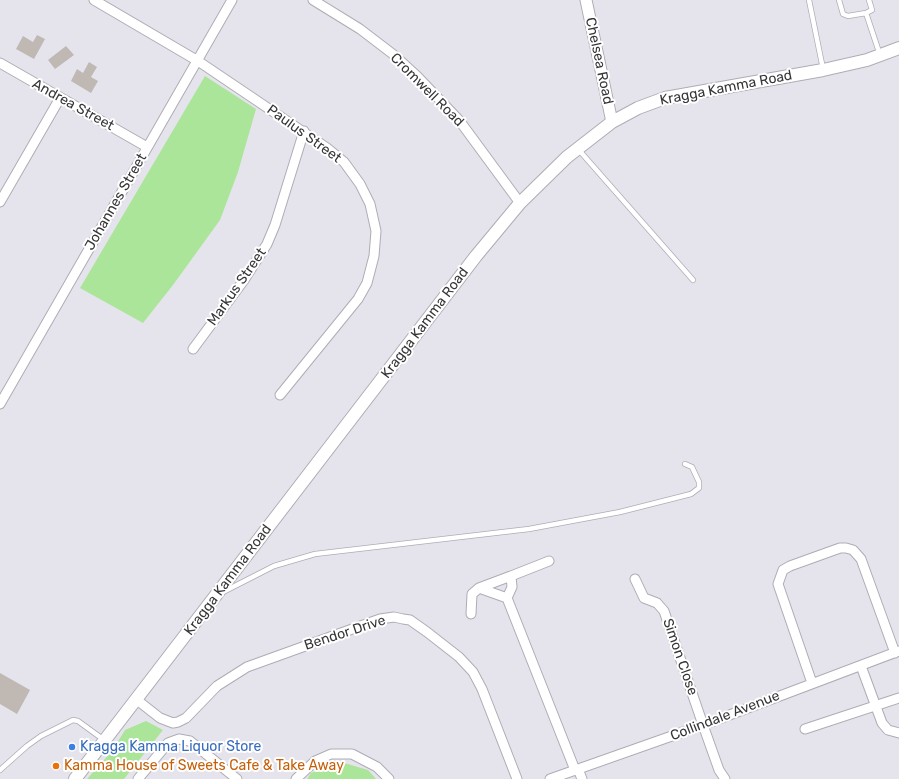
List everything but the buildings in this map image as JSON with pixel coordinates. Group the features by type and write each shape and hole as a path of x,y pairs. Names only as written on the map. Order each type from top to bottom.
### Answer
{"main road":[{"name":"Kragga Kamma Road","path":"75,779 476,256 520,203 577,148 612,122 638,108 665,98 823,70 880,55 899,48"}],"street":[{"name":"Paulus Street","path":"94,0 198,61 304,131 344,162 360,184 370,204 376,231 374,256 367,283 358,299 280,395"},
{"name":"Johannes Street","path":"0,404 232,0"},
{"name":"Cromwell Road","path":"313,0 360,29 394,55 417,76 459,120 520,203"},
{"name":"Chelsea Road","path":"586,0 612,122"},
{"name":"Andrea Street","path":"0,63 147,147"},
{"path":"0,202 60,98"},
{"name":"Markus Street","path":"193,348 244,280 267,244 275,225 304,131"},
{"path":"812,683 778,584 783,570 797,563 840,548 846,548 857,554 897,652"},
{"path":"471,614 472,594 478,588 549,561"},
{"path":"507,598 512,588 511,576"},
{"name":"Simon Close","path":"635,579 644,598 657,603 664,611 719,770 725,779"},
{"path":"478,588 507,598 582,779"},
{"name":"Bendor Drive","path":"137,700 160,718 173,723 178,722 186,718 218,686 248,667 380,619 394,617 403,618 417,624 452,651 473,672 482,689 517,779"},
{"name":"Collindale Avenue","path":"550,779 703,725 897,652"},
{"path":"861,666 885,727 899,733"},
{"path":"805,729 899,698"},
{"path":"138,779 168,743 179,739 190,741 237,779"},
{"path":"296,779 315,761 331,754 352,754 377,767 389,779"}],"lane":[{"path":"809,0 823,70"},
{"path":"839,0 843,14 848,16 866,13 872,10 869,0"},
{"path":"866,13 880,55"},
{"path":"577,148 693,280"},
{"path":"211,601 236,584 274,566 315,554 529,529 620,512 691,494 699,488 699,482 692,467 685,464"},
{"path":"0,770 36,739 73,720 78,721 105,741"}],"green space":[{"path":"205,76 256,109 238,172 220,220 173,285 143,323 80,288"},
{"path":"146,721 163,730 124,779 87,779 112,751 125,730"},
{"path":"341,762 368,770 376,779 307,779 311,773"}],"place":[{"name":"Kragga Kamma Liquor Store","path":"72,747"},
{"name":"Kamma House of Sweets Cafe & Take Away","path":"56,766"}]}
